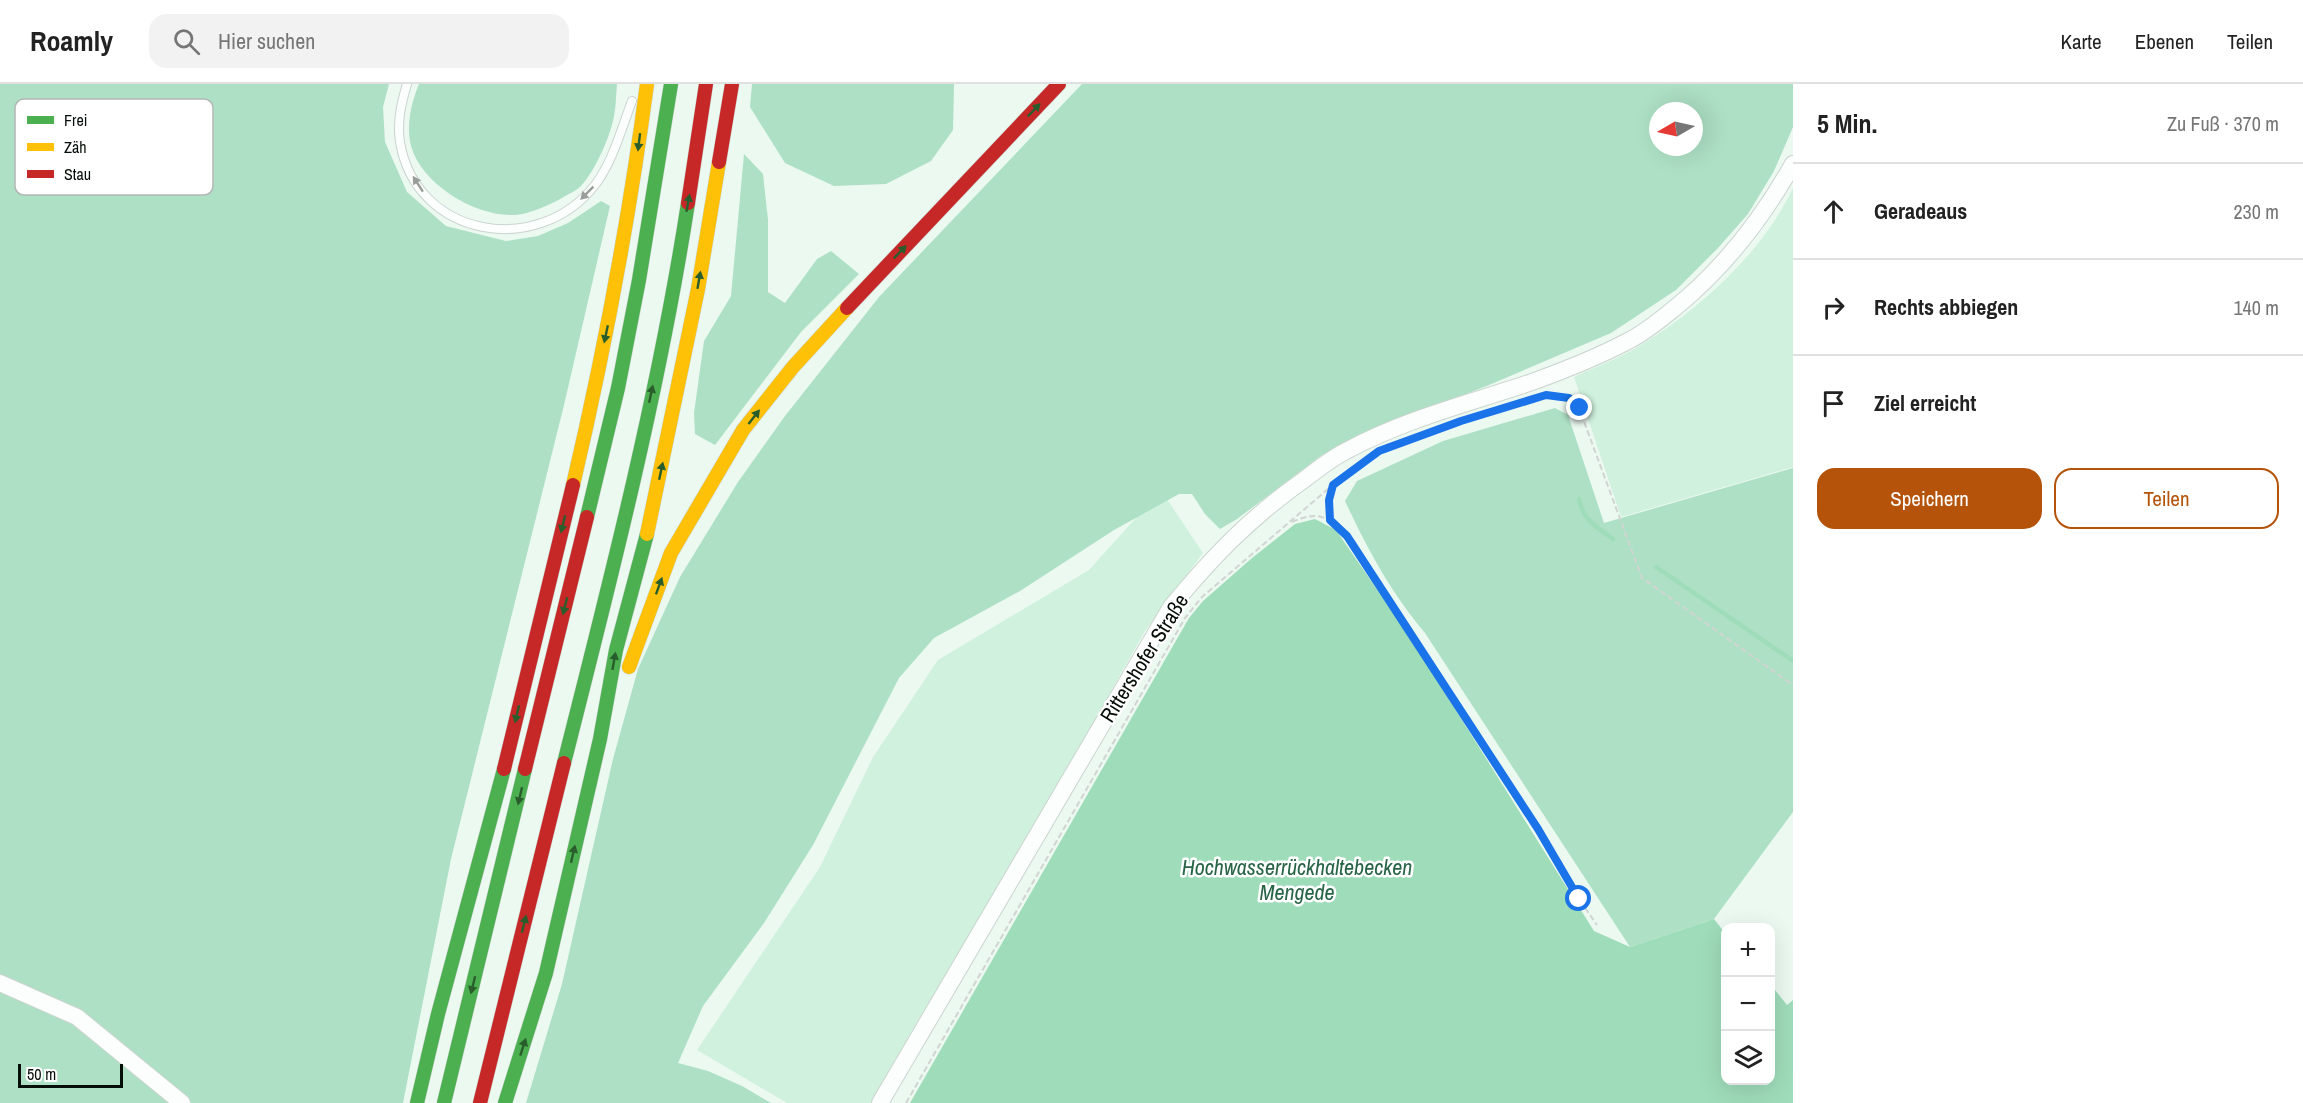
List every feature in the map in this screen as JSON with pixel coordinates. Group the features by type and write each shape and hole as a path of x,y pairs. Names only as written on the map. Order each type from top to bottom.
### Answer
{"highway":[{"path":"417,1103 438,1014 492,821 588,421 616,286 636,168 647,84"},
{"path":"444,1103 618,388 639,280 671,84"},
{"path":"480,1103 615,554 651,393 675,283 706,84"},
{"path":"505,1103 546,973 600,739 616,650 654,506 696,301 732,84"},
{"path":"600,739 615,705 671,554 743,430 793,367 1059,84"}],"street":[{"name":"Rittershofer Straße","path":"880,1103 1171,607 1210,560 1240,529 1273,501 1344,452 1434,413 1562,370 1628,341 1651,327 1702,287 1726,261 1765,210 1793,164"},
{"path":"0,983 77,1017 182,1103"}],"lane":[{"path":"407,84 399,113 400,142 407,166 423,192 442,210 467,223 495,230 521,229 556,217 576,204 594,186 606,168 634,94"}],"path":[{"path":"1536,398 1555,395 1569,398 1580,408 1642,578 1793,685"},
{"path":"906,1103 1185,618 1202,597 1333,485 1371,456"},
{"path":"1330,520 1329,500 1333,485"},
{"path":"1290,523 1306,516 1317,515 1330,520 1347,536 1538,829 1597,925"}],"shaded area":[{"path":"0,84 389,84 383,107 385,142 407,192 446,226 506,241 538,236 568,223 601,201 610,206 564,405 451,859 403,1103 0,1103"},
{"path":"419,84 617,84 615,112 610,133 597,162 581,186 557,201 533,211 515,215 484,211 468,204 452,196 426,174 411,146 409,131 410,115"},
{"path":"752,84 954,84 953,130 931,161 886,184 834,186 785,163 750,107"},
{"path":"1082,84 1793,84 1793,127 1774,171 1748,214 1676,290 1611,333 1489,385 1362,434 1322,455 1237,519 1220,529 1205,514 1192,494 1179,494 1114,530 1020,591 934,638 899,678 813,845 764,923 703,1006 678,1063 708,1071 742,1086 771,1103 526,1103 562,984 613,759 638,669 680,577 738,482 785,416 879,297"},
{"path":"744,154 763,174 768,220 768,292 785,303 817,259 831,251 859,274 801,332 715,445 695,434 694,413 704,341 731,296"},
{"path":"1793,188 1793,467 1621,517 1574,377 1641,345 1686,314 1707,296 1728,277 1765,235"},
{"path":"1555,408 1568,415 1604,523 1793,468 1793,812 1714,919 1630,947 1425,633 1390,586 1345,501 1357,481 1443,441"},
{"path":"1161,490 1203,553 1145,631 1015,861 917,1022 873,1103 787,1103 697,1050 820,867 873,757 938,660 1089,570"}],"water":[{"name":"Hochwasserrückhaltebecken Mengede","path":"1315,519 1336,530 1412,640 1594,931 1630,947 1714,919 1721,928 1721,1085 1775,1085 1775,990 1787,1005 1793,1000 1793,1103 910,1103 1189,618 1203,601 1295,524"}],"waterway":[{"path":"1579,499 1587,518 1613,539"},
{"path":"1656,567 1793,661"}],"traffic: fast":[{"path":"587,517 618,388 639,280 671,84"},
{"path":"564,763 648,414 688,203"},
{"path":"505,1103 546,973 600,739 616,650 647,534"},
{"path":"417,1103 438,1014 504,769"},
{"path":"444,1103 525,769"}],"traffic: slow":[{"path":"573,485 615,286 647,84"},
{"path":"647,534 698,289 719,162"},
{"path":"629,667 671,553 743,430 793,367 847,308"}],"traffic: jam":[{"path":"688,203 706,84"},
{"path":"719,162 732,84"},
{"path":"847,308 1059,84"},
{"path":"504,769 573,485"},
{"path":"525,769 587,517"},
{"path":"480,1103 564,763"}],"route":[{"path":"1579,899 1538,829 1347,536 1330,520 1329,500 1333,485 1379,451 1461,421 1546,395 1569,398 1580,408"}]}
